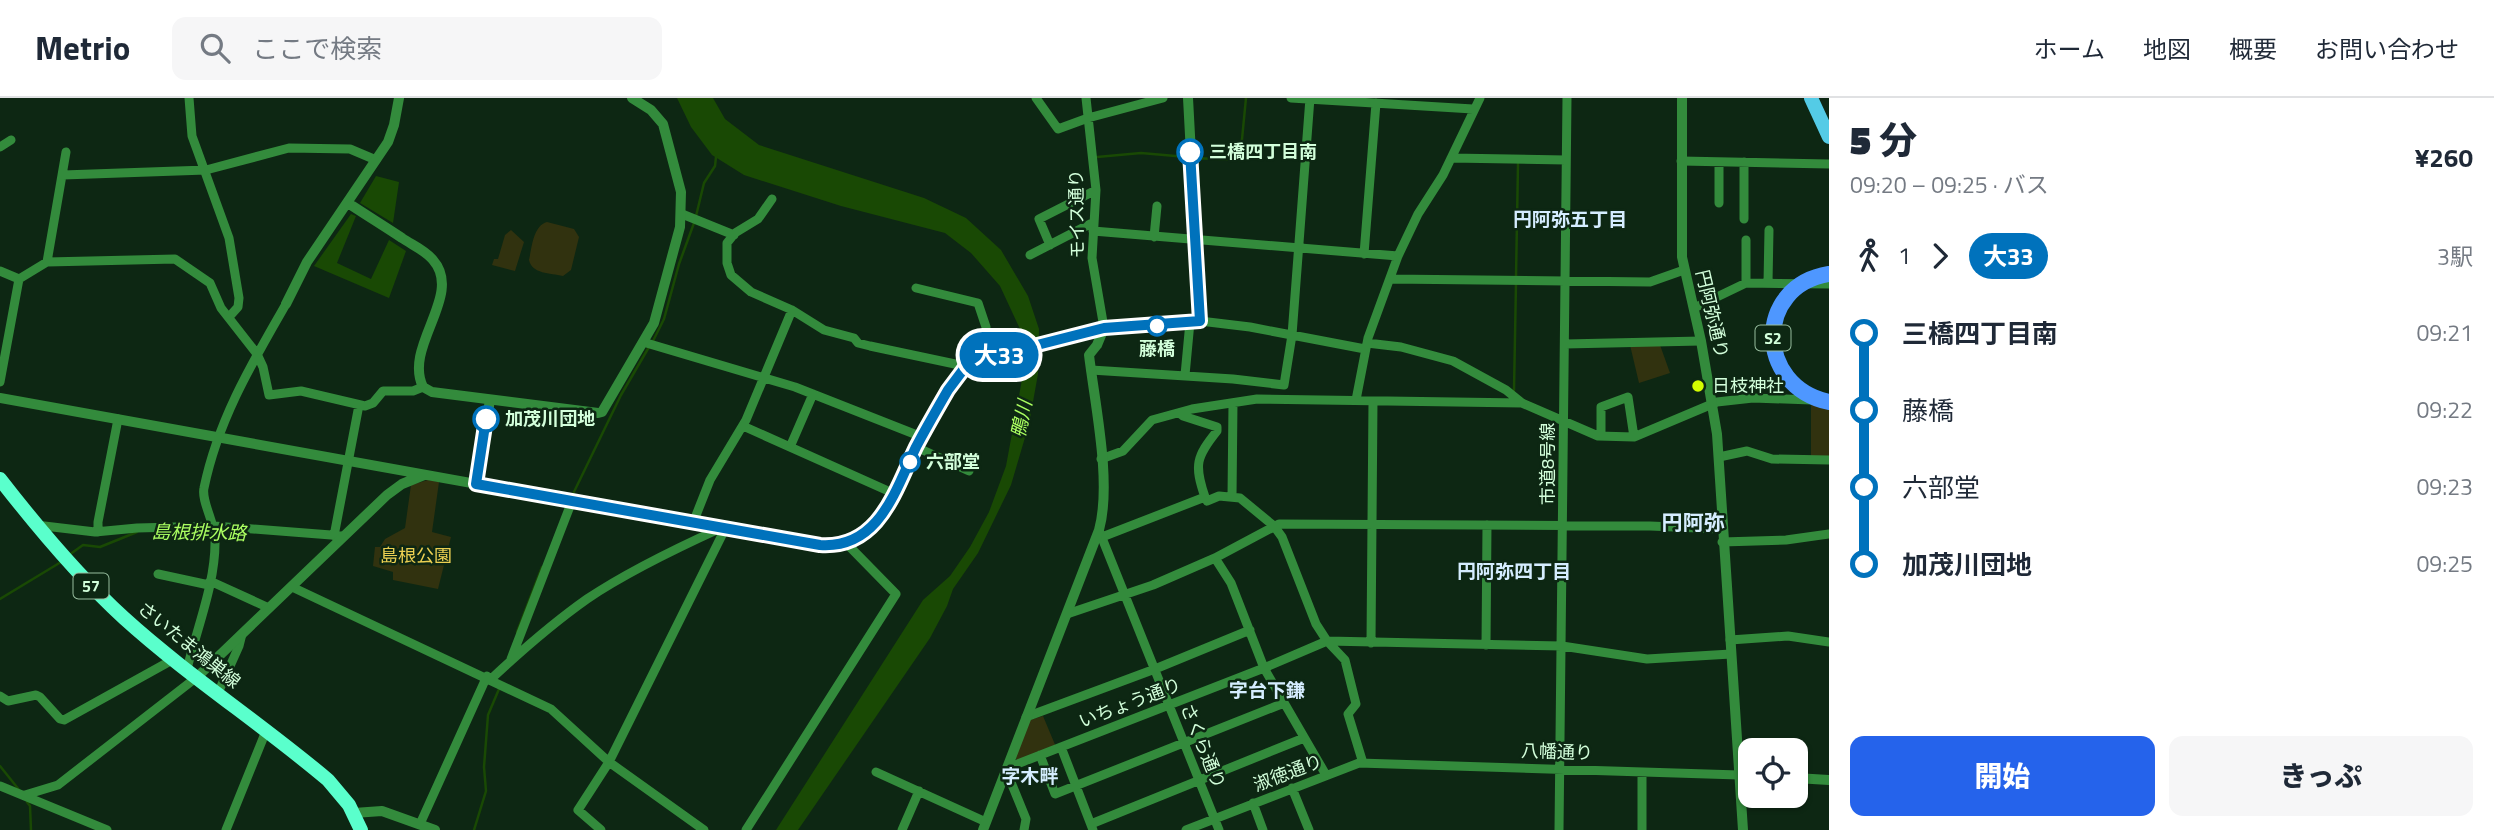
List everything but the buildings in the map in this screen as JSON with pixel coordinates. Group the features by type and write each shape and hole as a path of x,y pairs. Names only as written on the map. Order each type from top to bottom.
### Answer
{"highway":[{"path":"1811,98 1829,137"},
{"name":"S2","path":"1829,274 1809,280 1789,295 1777,316 1773,338 1777,361 1789,381 1810,396 1829,401"}],"main road":[{"name":"さいたま鴻巣線","path":"0,480 99,595 174,659 328,780 354,813 362,830"}],"street":[{"path":"189,98 192,136 229,238 239,298 238,307 229,317"},
{"path":"192,673 209,583 214,529 203,491 219,436 240,384 307,262 388,142 399,98"},
{"path":"348,203 427,254 440,271 440,298 418,363 423,387 432,392 602,412 643,342 660,306 681,214 681,192 663,124 650,110 632,98"},
{"path":"1036,98 1058,129 1163,98"},
{"name":"モイス通り","path":"1086,98 1096,190 1092,258 1104,328"},
{"path":"1185,375 1195,322 1195,240 1188,98"},
{"path":"1291,98 1376,103 1426,102 1474,109"},
{"path":"1356,400 1366,346 1398,256 1480,98"},
{"name":"市道8号線","path":"1559,830 1567,98"},
{"name":"円阿弥通り","path":"1682,98 1681,246 1713,403 1719,457 1731,654 1741,738"},
{"path":"1091,370 1284,384 1292,335 1310,99"},
{"path":"1364,254 1376,103"},
{"path":"0,147 11,140"},
{"path":"63,175 206,170 289,148 350,149 376,160"},
{"path":"47,262 66,152"},
{"path":"1451,158 1566,160"},
{"path":"1681,161 1829,164"},
{"path":"1719,162 1719,203"},
{"path":"1744,219 1745,162"},
{"path":"1051,245 1038,219 1096,190"},
{"path":"772,199 758,219 727,243 727,263 731,275 751,292 792,310 824,330 854,338 858,343 955,364 963,370"},
{"path":"1154,237 1157,206"},
{"path":"681,214 734,235"},
{"path":"1030,255 1094,227 1154,237 1398,256"},
{"path":"1768,283 1769,230"},
{"path":"1746,240 1746,283"},
{"path":"0,382 19,279 47,262 175,259 209,283 221,309 257,354 263,367 269,396 301,391 365,406 373,403 383,391 413,391 423,387"},
{"path":"1390,279 1650,282 1684,270"},
{"path":"0,271 19,279"},
{"path":"1694,308 1746,283 1829,284"},
{"path":"916,288 978,303 986,327 985,352 997,353"},
{"path":"693,523 710,480 743,426 792,310"},
{"path":"0,398 820,545 846,543 875,524 895,494 916,447 948,390 963,370 997,353 1104,328 1195,322 1292,335 1342,346 1401,347 1452,361 1506,390 1522,403 1564,423 1601,436 1634,437 1713,403 1754,398 1829,401"},
{"path":"876,772 985,826 1100,533 1104,511 1101,459 1089,355 1097,345 1104,328"},
{"path":"1565,344 1701,341"},
{"path":"643,342 813,394 922,437"},
{"path":"790,447 813,394"},
{"path":"1601,436 1601,407 1628,397 1634,437"},
{"path":"1101,459 1123,451 1135,435 1152,420 1257,399 1522,403"},
{"path":"476,484 490,400"},
{"path":"1371,643 1373,401"},
{"path":"1232,497 1233,403"},
{"path":"339,536 359,405"},
{"path":"1179,413 1217,426 1217,431 1199,456 1198,476 1207,501 1219,496 1240,498 1274,526 1282,537 1315,624 1345,660 1356,704 1348,714 1363,763"},
{"path":"98,532 118,419"},
{"path":"743,426 895,494"},
{"path":"916,447 969,471"},
{"path":"1719,457 1747,452 1772,459 1829,460"},
{"path":"25,795 58,785 242,634 292,587 339,536 402,484 427,474"},
{"path":"1100,533 1205,497"},
{"path":"510,661 572,501"},
{"path":"1067,614 1126,595 1215,558 1279,524 1722,529"},
{"path":"36,525 98,532 137,528 214,529 339,536"},
{"path":"1486,645 1487,525"},
{"path":"420,824 489,678 588,599 723,528"},
{"path":"601,830 578,810 609,762 723,528"},
{"name":"さくら通り","path":"1100,533 1219,830"},
{"path":"1723,542 1786,540 1829,534"},
{"path":"746,830 896,594 846,543"},
{"path":"1215,558 1231,583 1264,668 1326,775"},
{"path":"158,574 209,583 269,608"},
{"path":"292,587 551,709 609,762 704,830"},
{"path":"1026,717 1250,630"},
{"path":"218,693 242,634"},
{"path":"1730,640 1788,636 1829,642"},
{"path":"1327,641 1562,646 1647,659 1731,654"},
{"name":"いちょう通り","path":"1006,769 1327,641"},
{"path":"0,696 8,701 36,695 64,720 174,659"},
{"path":"1040,755 1055,794 1283,703"},
{"path":"226,830 266,731"},
{"path":"1062,747 1092,827 1304,738"},
{"name":"八幡通り","path":"1363,763 1738,776"},
{"name":"淑徳通り","path":"1185,830 1363,763"},
{"path":"1006,769 1026,819 1024,830"},
{"path":"1642,773 1642,830"},
{"path":"1808,779 1829,780"},
{"path":"0,786 107,830"},
{"path":"1292,788 1309,830"},
{"path":"902,830 919,791"},
{"path":"1253,803 1263,830"},
{"name":"円阿弥通り","path":"1743,830 1744,808"},
{"path":"354,813 382,811 435,830"}],"green space":[{"path":"547,222 574,229 579,237 571,270 563,276 538,270 529,260 536,232"},
{"path":"511,230 524,242 515,271 492,265 494,259 498,259 505,235"},
{"path":"1630,345 1660,345 1670,373 1639,383"},
{"path":"1811,404 1829,404 1829,456 1811,456"},
{"name":"島根公園","path":"428,480 439,482 432,532 451,537 438,589 393,580 393,572 373,566 375,547 380,547 385,539 405,528 411,485"},
{"path":"1043,716 1056,747 1018,761 1015,758 1030,720"}],"water":[{"name":"鴨川","path":"677,98 713,98 725,119 759,145 924,198 966,218 1001,250 1028,296 1039,329 1038,374 1029,424 1011,485 978,553 953,589 930,638 798,830 776,830 923,600 950,576 989,512 1006,466 1023,374 1020,329 1000,286 971,253 945,233 841,206 744,175 712,155 691,127"},
{"path":"376,176 399,182 393,223 360,203"},
{"path":"351,214 356,216 337,263 371,279 389,240 406,251 389,298 314,266"}],"waterway":[{"path":"1193,158 1240,160 1246,98"},
{"path":"1097,157 1141,153 1187,157"},
{"path":"696,216 704,183 715,166 716,157"},
{"path":"1516,277 1518,164"},
{"path":"653,341 664,319 694,223"},
{"path":"1514,390 1516,283"},
{"path":"572,496 621,395 649,347"},
{"name":"島根排水路","path":"69,555 83,545 100,547 137,532"},
{"name":"島根排水路","path":"0,599 61,562"},
{"path":"517,632 542,567"},
{"path":"474,830 486,791 484,767 488,715 499,689"},
{"name":"島根排水路","path":"0,766 20,791"},
{"name":"島根排水路","path":"27,802 30,806 31,830"}],"bus line":[{"name":"大33","path":"486,419 476,484 820,545 846,543 875,524 885,511 948,390 958,375 969,366 994,356 1104,328 1200,321 1190,152"}],"place":[{"name":"三橋四丁目南","path":"1190,152"},
{"name":"藤橋","path":"1157,326"},
{"name":"日枝神社","path":"1698,386"},
{"name":"加茂川団地","path":"486,419"},
{"name":"六部堂","path":"910,462"}],"district":[{"name":"円阿弥五丁目","path":"1570,219"},
{"name":"円阿弥","path":"1693,523"},
{"name":"円阿弥四丁目","path":"1514,571"},
{"name":"字台下鎌","path":"1267,690"},
{"name":"字木畔","path":"1030,776"}]}
